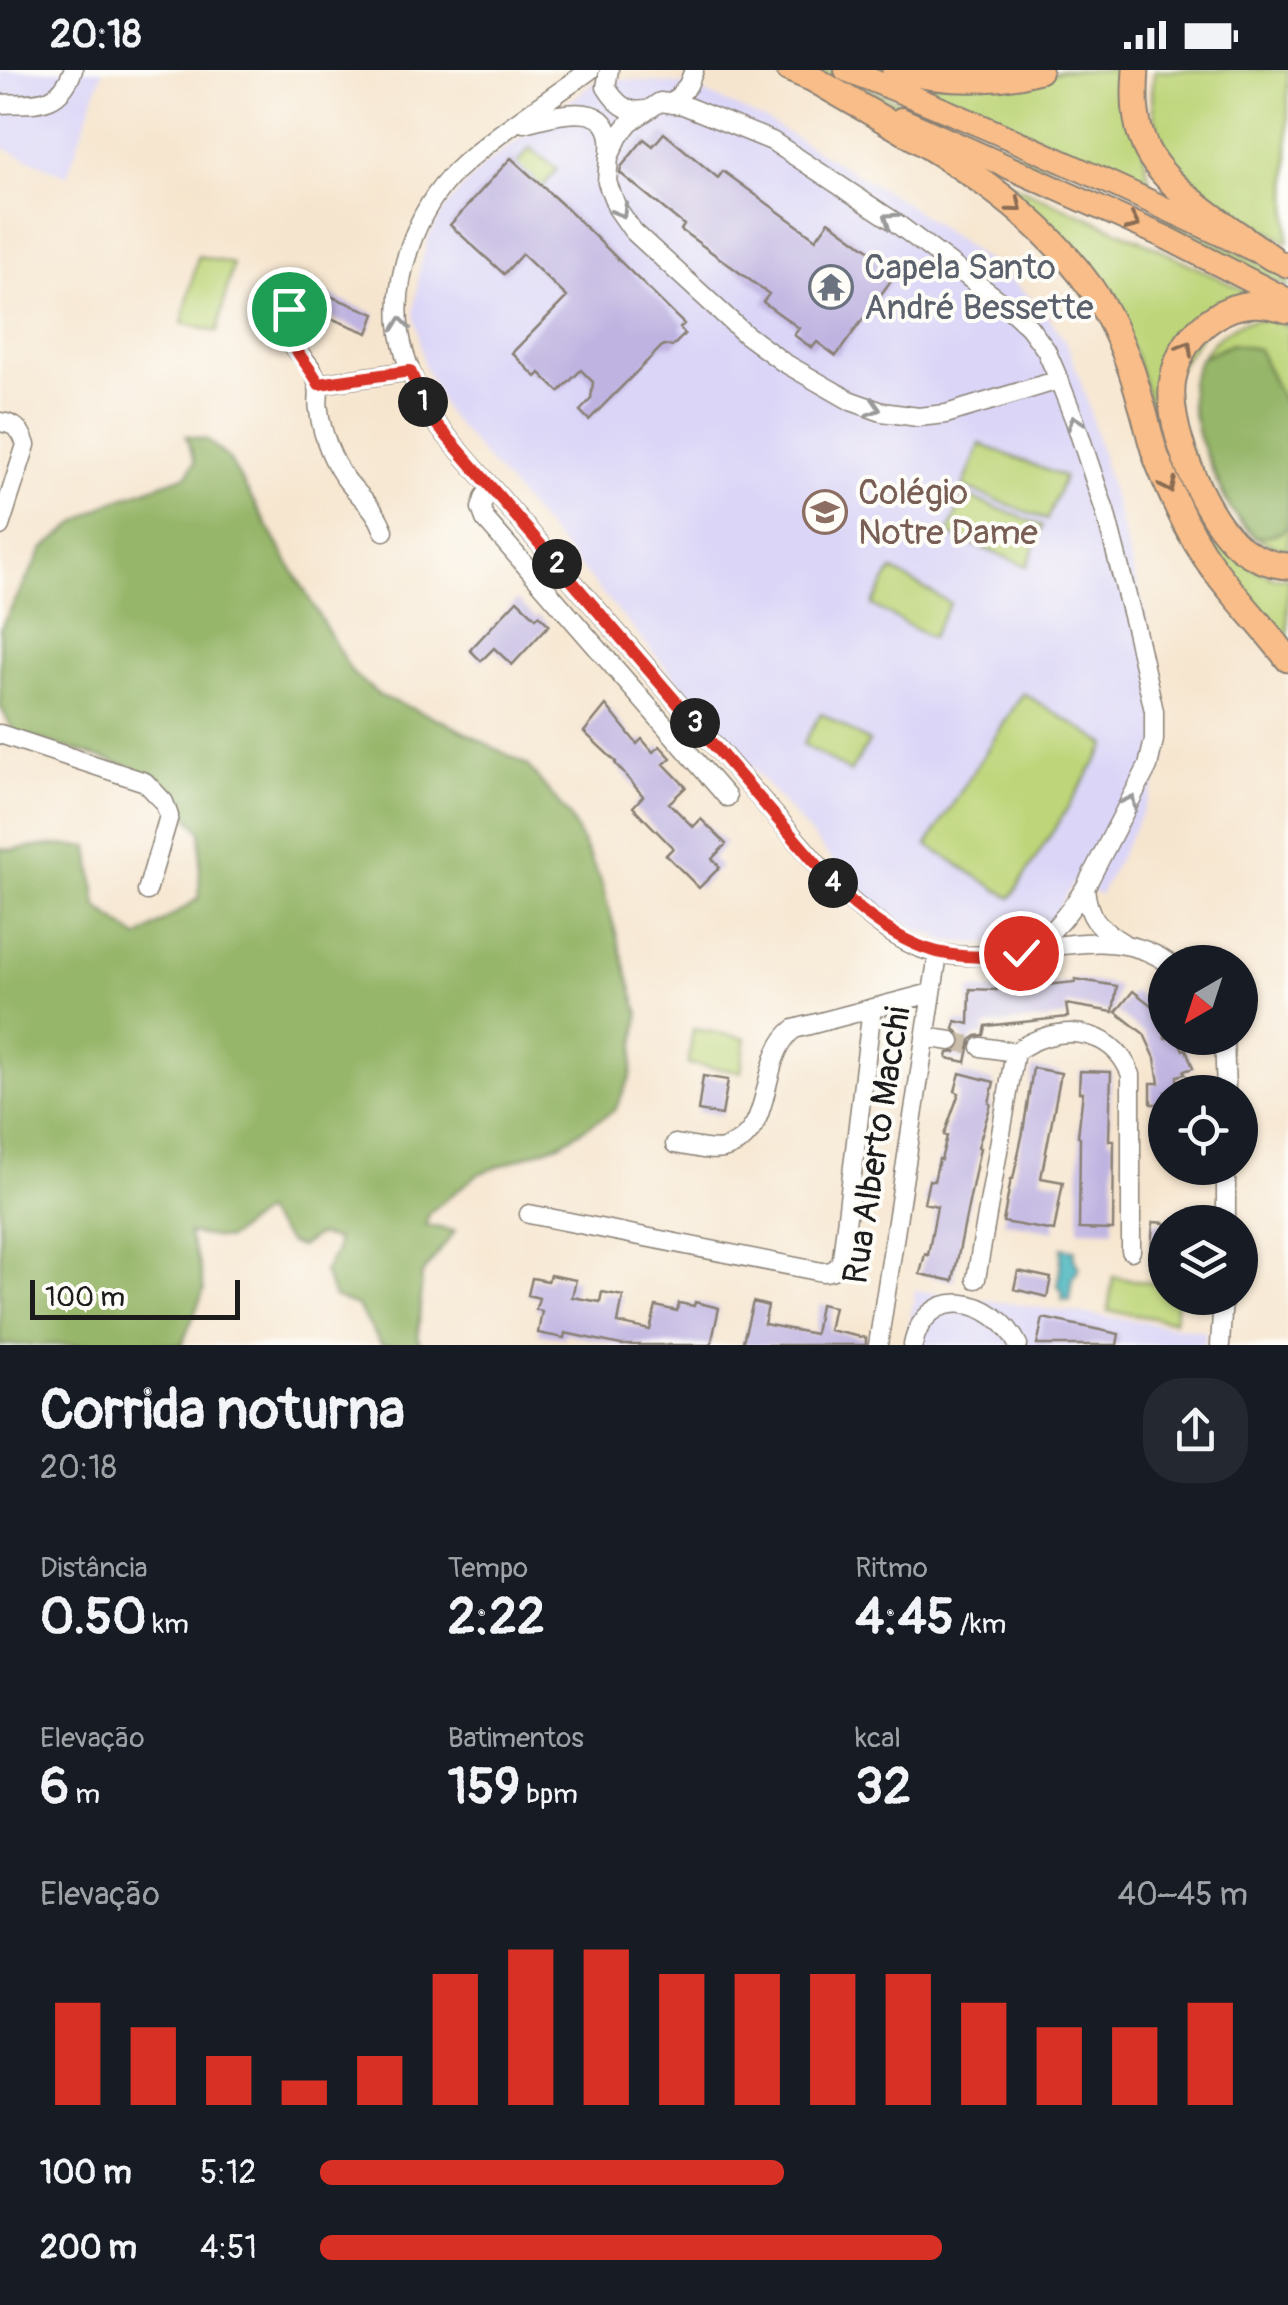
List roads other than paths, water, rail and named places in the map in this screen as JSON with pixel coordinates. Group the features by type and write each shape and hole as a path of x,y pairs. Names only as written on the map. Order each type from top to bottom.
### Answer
{"highway":[{"path":"895,70 951,80 979,80 1040,70"},
{"path":"1136,70 1134,98 1138,122 1146,149 1162,172 1179,189 1280,262"},
{"path":"815,80 955,163 1010,201 1054,241 1108,314 1121,341 1157,461 1190,533 1232,592 1288,659"},
{"path":"1288,310 1261,304 1224,311 1191,337 1178,360 1172,382 1178,432 1196,482 1214,515 1234,543 1256,557 1288,566"}],"main road":[{"path":"788,70 1167,238 1288,300"},
{"path":"846,70 1148,198 1280,262"}],"street":[{"path":"0,104 50,100 59,95 74,70"},
{"path":"590,70 453,174 430,203 414,237 402,276 400,332 410,371 432,419 844,896 877,924 938,954 976,957 1096,942 1123,943"},
{"path":"609,70 606,87 613,98 634,112 645,110"},
{"path":"672,104 688,85 694,70"},
{"path":"610,157 630,122 660,102 684,105 772,142 892,220 1004,304 1046,350 1105,511 1154,711 1154,740 1148,766 1086,888 1062,921 1021,953"},
{"path":"515,125 582,112 606,125 611,138 607,182 617,208 633,231 745,334 851,401 882,412 918,417 946,414 1060,380"},
{"path":"296,296 286,322 289,337 319,384 318,410 336,463 346,480 372,506 384,531"},
{"path":"319,384 410,371"},
{"path":"0,526 26,445 22,432 6,423"},
{"path":"492,489 481,508 485,519 727,796"},
{"path":"0,734 144,782 164,802 170,816 147,891"},
{"path":"1086,888 1095,922 1123,943 1148,953"},
{"name":"Rua Alberto Macchi","path":"878,1345 938,954"},
{"path":"676,1144 712,1150 743,1138 756,1122 778,1049 787,1034 802,1025 932,993"},
{"path":"529,1214 832,1272 842,1258 872,1008"},
{"path":"976,1279 1015,1052 1050,1034 1072,1032 1093,1036 1125,1058 1132,1076 1131,1251"},
{"path":"925,1037 952,1040"},
{"path":"981,1047 1015,1052"},
{"path":"913,1345 916,1330 929,1313 958,1303 978,1306 993,1315 1010,1328 1018,1345"},
{"path":"1220,1345 1222,1315"}],"water":[{"path":"1062,1248 1075,1250 1079,1268 1070,1301 1062,1300 1058,1286"}],"tunnel":[{"path":"951,1041 981,1047"}],"place":[{"name":"Capela Santo André Bessette","path":"831,287"},
{"name":"Colégio Notre Dame","path":"825,512"}]}
